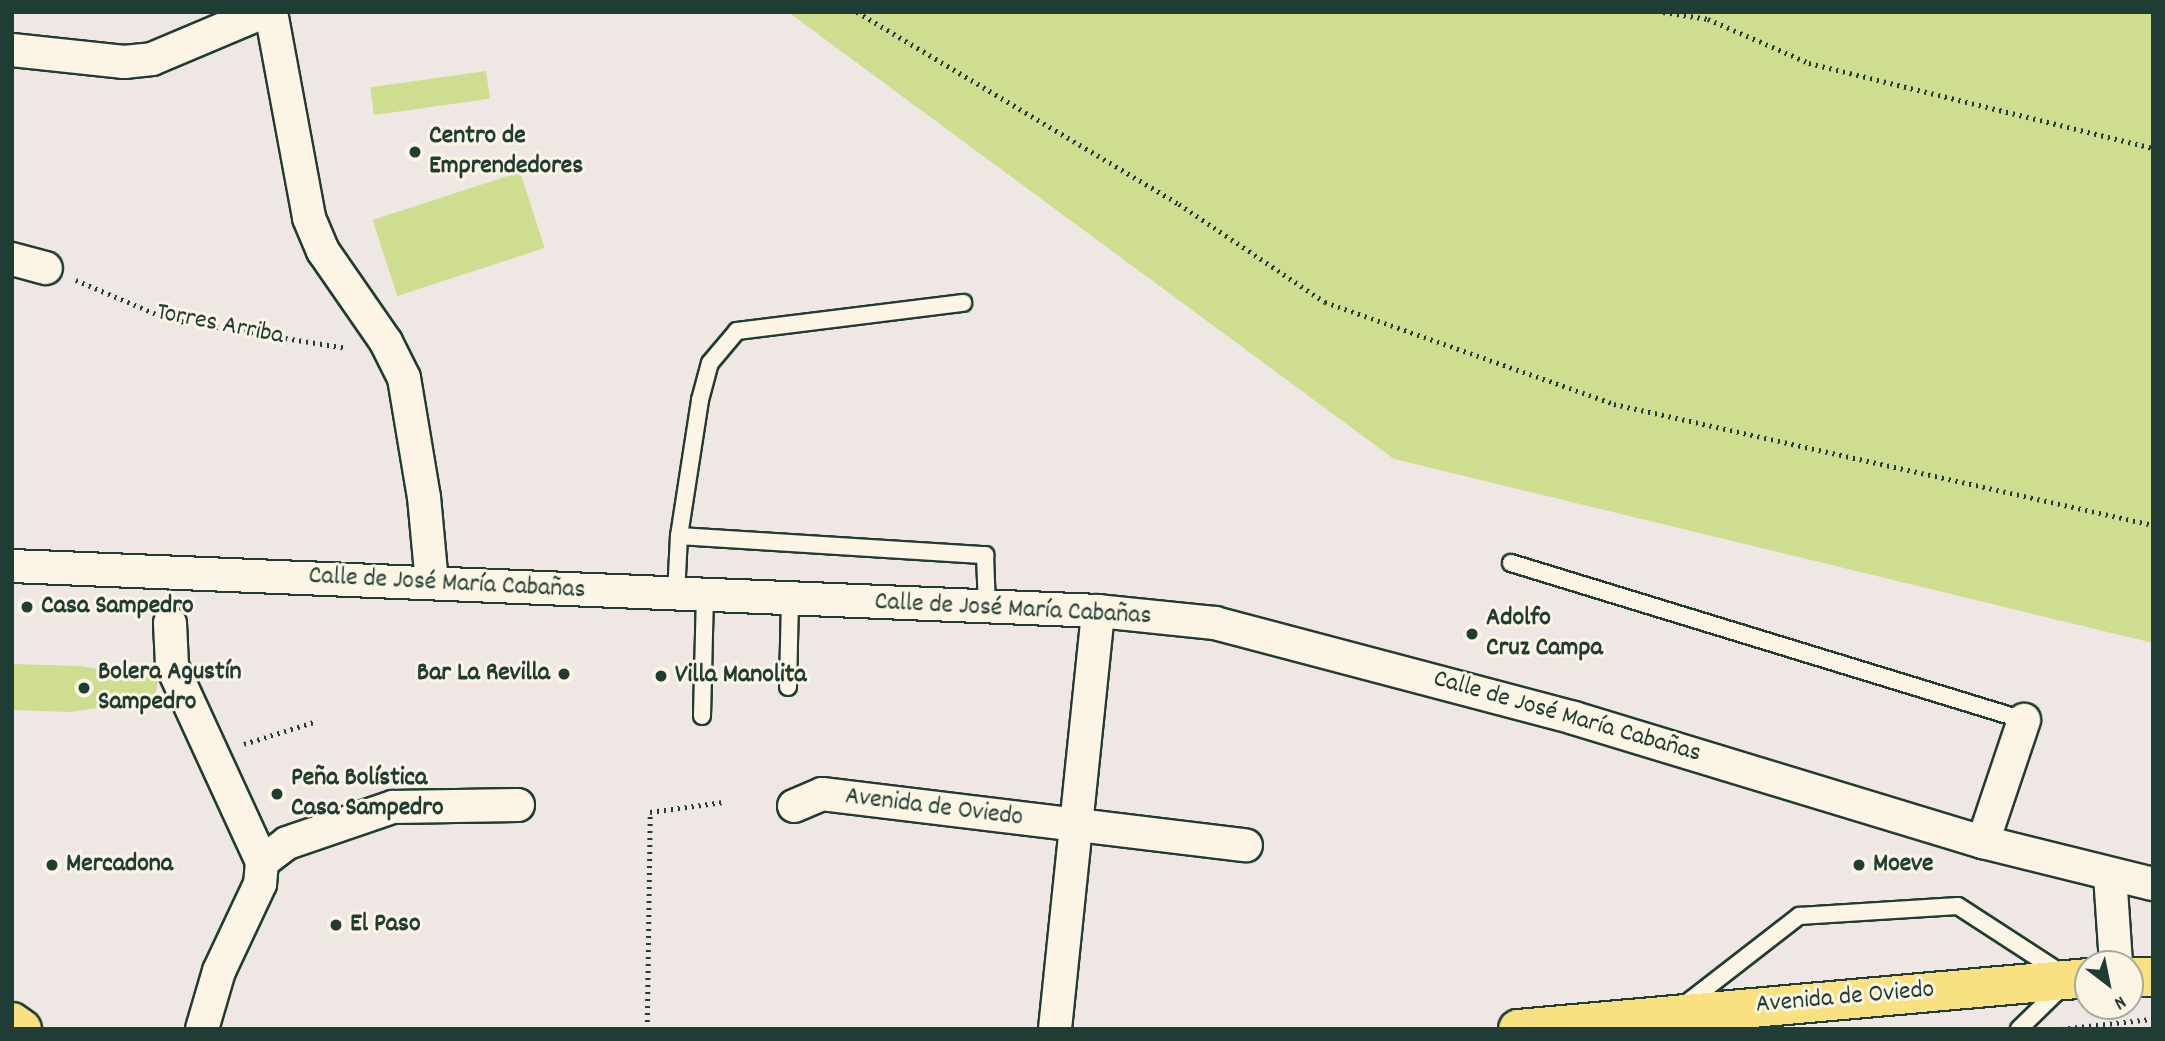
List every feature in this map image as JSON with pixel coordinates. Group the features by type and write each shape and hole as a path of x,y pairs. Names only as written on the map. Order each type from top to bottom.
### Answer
{"highway":[{"name":"Avenida de Oviedo","path":"1545,1028 1672,1014 2074,979"},
{"path":"12,1022 22,1029"}],"street":[{"path":"12,50 124,62 152,59 263,12"},
{"path":"271,12 309,218 323,251 394,355 410,401 432,583"},
{"path":"12,259 46,268"},
{"name":"Calle de José María Cabañas","path":"12,566 790,601 1098,611 1215,623 1574,718 1983,842 2153,884"},
{"path":"1055,1029 1098,611"},
{"path":"170,623 172,666 262,862 260,884 219,971 202,1029"},
{"path":"1983,842 2024,720"},
{"name":"Avenida de Oviedo","path":"793,806 822,794 1246,845"},
{"path":"262,862 287,843 393,807 518,805"},
{"path":"2110,875 2115,950"}],"lane":[{"path":"702,716 690,596 679,536 710,363 737,331 963,303"},
{"path":"679,536 985,555 987,608"},
{"path":"1511,563 2024,720"},
{"path":"788,687 790,601"},
{"path":"1672,1014 1799,916 1958,906 2074,976"},
{"path":"2019,1029 2074,983"}],"path":[{"path":"857,12 1179,204 1325,302 1614,404 2153,525"},
{"path":"1663,12 1708,19 1809,63 2153,148"},
{"name":"Torres Arriba","path":"46,268 168,319 394,355"},
{"path":"212,755 317,721"},
{"path":"648,1029 650,812 723,802"},
{"path":"2062,1029 2153,1018"}],"green space":[{"path":"788,12 2153,12 2153,643 1394,459"},
{"path":"486,71 490,99 374,115 370,87"},
{"path":"520,172 545,248 397,296 373,220"},
{"name":"Bolera Agustín Sampedro","path":"12,664 80,666 158,678 155,699 71,712 12,710"}],"place":[{"name":"Centro de Emprendedores","path":"415,152"},
{"name":"Casa Sampedro","path":"27,607"},
{"name":"Adolfo Cruz Campa","path":"1472,634"},
{"name":"Bar La Revilla","path":"564,674"},
{"name":"Villa Manolita","path":"661,676"},
{"name":"Bolera Agustín Sampedro","path":"84,688"},
{"name":"Peña Bolística Casa Sampedro","path":"277,794"},
{"name":"Mercadona","path":"52,865"},
{"name":"Moeve","path":"1859,865"},
{"name":"El Paso","path":"336,925"}]}
